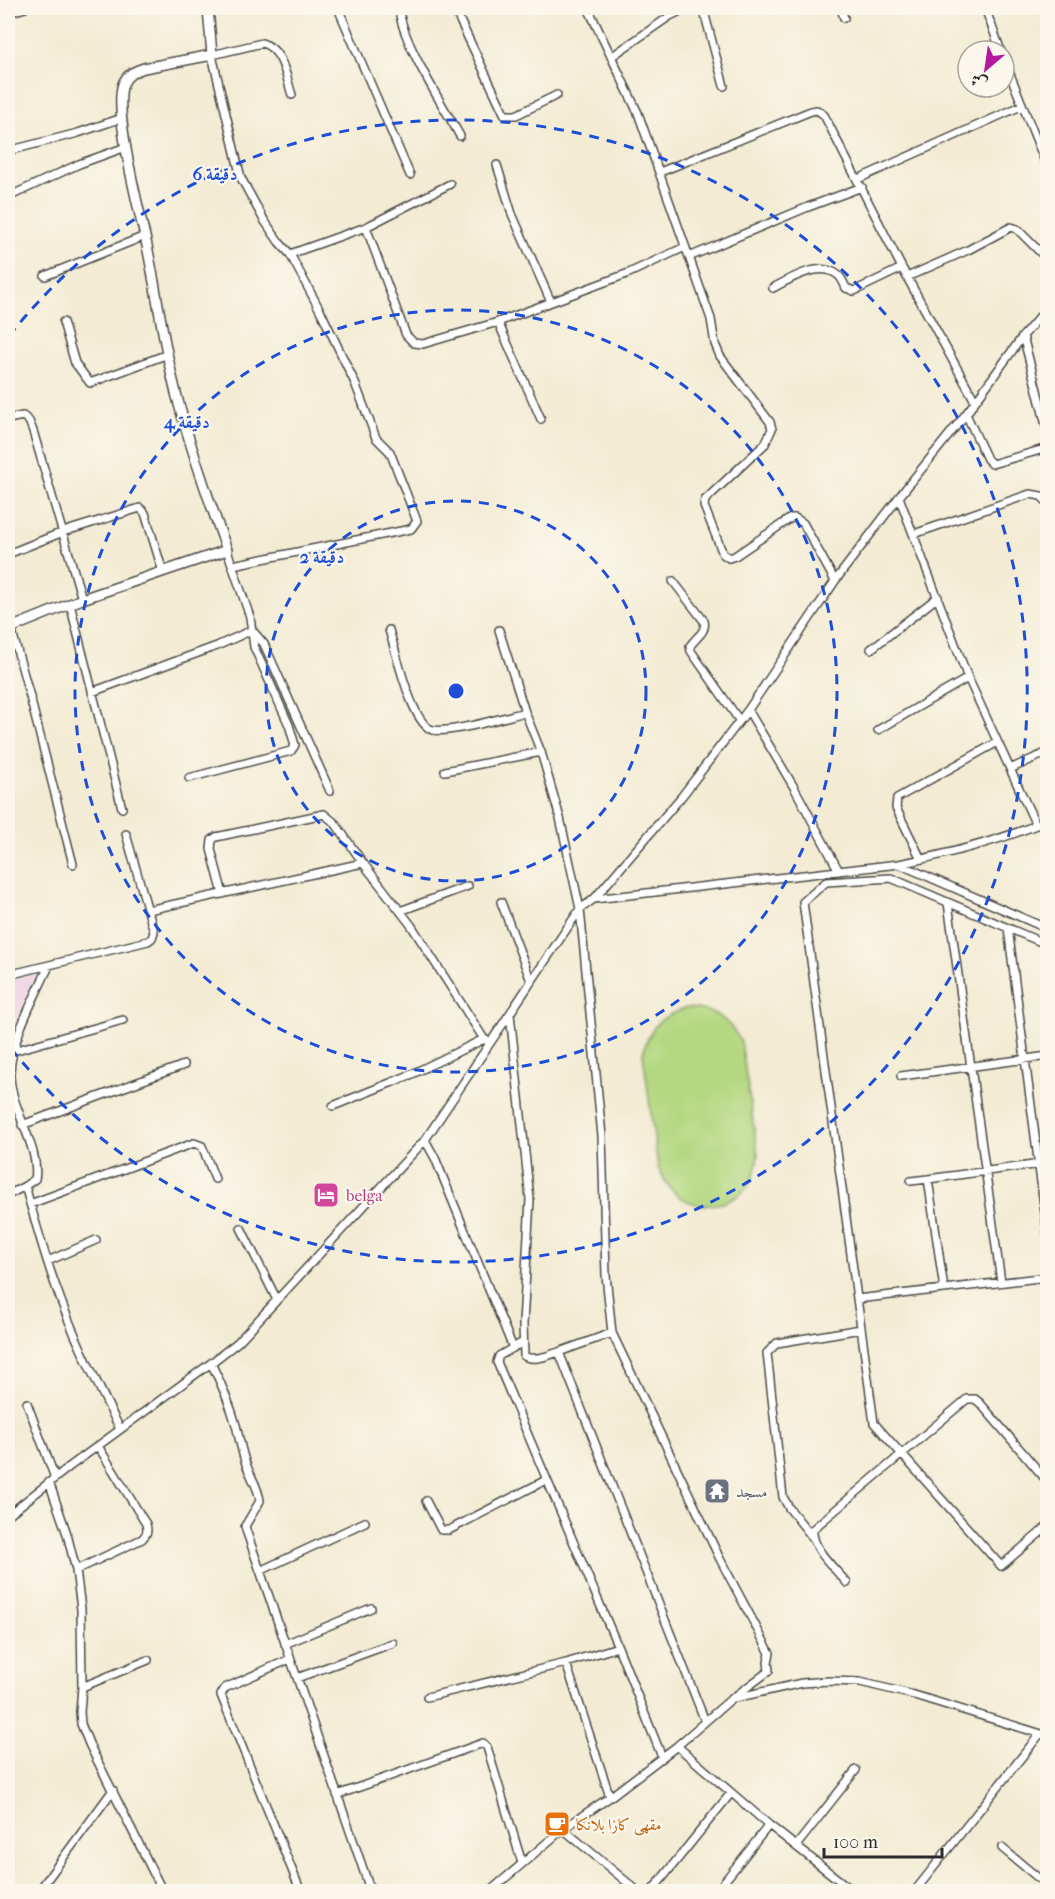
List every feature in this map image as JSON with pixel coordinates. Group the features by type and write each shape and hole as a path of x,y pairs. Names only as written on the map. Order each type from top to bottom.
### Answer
{"street":[{"path":"8,13 26,8"},
{"path":"208,8 212,56 242,178 264,220 290,254 322,314 355,382 376,438 390,452 417,521 411,529 233,566"},
{"path":"338,8 410,175"},
{"path":"399,8 410,43 460,136"},
{"path":"454,8 505,115 516,115 556,95"},
{"path":"588,8 638,113 711,319 715,344 720,356 770,422 772,429 765,444 705,501 704,506 723,554 729,558 735,556 791,518 795,518 803,523 835,581"},
{"path":"611,57 670,16 686,8"},
{"path":"703,8 724,86"},
{"path":"841,8 844,18"},
{"path":"985,8 997,39"},
{"path":"189,778 291,751 295,746 289,726 254,647 250,617 195,461 176,392 126,147 122,118 123,84 129,75 144,68 212,56 262,43 268,44 280,58 292,95"},
{"path":"1016,92 1047,169"},
{"path":"858,179 1021,106"},
{"path":"660,172 811,111 824,115 902,268 975,401"},
{"path":"8,151 78,133 122,118"},
{"path":"8,197 79,164 126,147"},
{"path":"497,165 512,214 551,302"},
{"path":"290,254 366,227 450,184"},
{"path":"689,257 862,187"},
{"path":"366,227 406,334 414,344 423,344 498,322 629,273 685,247"},
{"path":"907,277 968,250 1011,227 1017,229 1047,260"},
{"path":"45,276 145,236"},
{"path":"773,288 807,271 827,271 840,277 846,288 854,291 902,268"},
{"path":"8,1515 238,1342 350,1224 425,1140 487,1041 510,1014 580,909 594,899 682,796 748,710 835,581 1047,307"},
{"path":"63,322 75,363 90,383 168,354"},
{"path":"498,322 541,419"},
{"path":"1023,336 1047,433"},
{"path":"966,414 987,459 992,464 1044,449 1047,442"},
{"path":"8,419 19,415 29,421 82,599"},
{"path":"914,534 1030,494 1041,496 1047,503"},
{"path":"898,497 968,678 996,743 1036,825"},
{"path":"8,554 63,532 136,509 143,509 163,572"},
{"path":"73,864 9,628 82,599 227,550"},
{"path":"673,581 706,626 690,646 691,651 739,720"},
{"path":"872,649 938,597"},
{"path":"70,604 122,808"},
{"path":"92,692 217,646 252,630"},
{"path":"252,630 264,644 330,791"},
{"path":"389,630 408,692 423,726 434,731 448,730 525,712"},
{"path":"489,1892 563,1829 677,1746 730,1700 769,1671 770,1653 720,1559 612,1333 606,1275 602,1136 580,909 560,818 499,630"},
{"path":"878,730 968,678"},
{"path":"748,710 795,789 839,871"},
{"path":"921,860 896,808 897,798 996,743"},
{"path":"445,771 540,752"},
{"path":"1010,769 1047,752"},
{"path":"223,894 211,849 212,840 216,837 319,813 328,816 400,911 487,1041"},
{"path":"594,899 921,860 990,841 1047,820"},
{"path":"8,975 148,941 152,938 154,932 126,834"},
{"path":"148,910 363,863"},
{"path":"898,864 1047,929"},
{"path":"1047,945 891,878 826,882 802,902 874,1423 1001,1566 1047,1526"},
{"path":"400,911 468,886"},
{"path":"501,902 531,981"},
{"path":"948,903 1001,1282"},
{"path":"1008,928 1047,1236"},
{"path":"8,1195 35,1179 36,1164 13,1095 10,1077 13,1051 49,966"},
{"path":"510,1014 530,1199 524,1356 530,1359 559,1352 612,1333"},
{"path":"13,1051 123,1020"},
{"path":"333,1106 487,1041"},
{"path":"901,1077 1047,1056"},
{"path":"22,1125 184,1065"},
{"path":"425,1140 435,1158 513,1348"},
{"path":"30,1204 194,1143 202,1146 215,1179"},
{"path":"911,1181 1047,1163"},
{"path":"928,1179 944,1289"},
{"path":"25,1186 55,1285 83,1355 120,1429"},
{"path":"241,1228 277,1300"},
{"path":"48,1261 96,1240"},
{"path":"857,1299 1047,1277"},
{"path":"847,1582 789,1508 783,1497 767,1353 777,1343 861,1329"},
{"path":"523,1342 499,1356 497,1362 662,1757"},
{"path":"559,1352 705,1721"},
{"path":"212,1363 236,1424 244,1460 260,1496 260,1501 245,1526 371,1892"},
{"path":"813,1538 813,1529 967,1399 975,1399 1047,1482"},
{"path":"27,1403 52,1480 76,1570 81,1609 81,1724 163,1892"},
{"path":"76,1570 146,1535 146,1524 98,1446"},
{"path":"426,1501 441,1530 449,1530 546,1480"},
{"path":"260,1570 365,1522"},
{"path":"285,1644 371,1608"},
{"path":"297,1678 393,1643"},
{"path":"427,1697 566,1663 618,1647"},
{"path":"290,1659 225,1688 221,1695 301,1892"},
{"path":"82,1687 148,1660"},
{"path":"566,1663 610,1797"},
{"path":"730,1700 785,1685 828,1681 860,1682 914,1695 1044,1735 914,1892"},
{"path":"338,1795 483,1743 487,1747 522,1863"},
{"path":"677,1746 731,1794 854,1892"},
{"path":"796,1846 855,1770"},
{"path":"38,1892 113,1790"},
{"path":"651,1892 731,1794"},
{"path":"716,1892 769,1825"},
{"path":"563,1829 634,1888"},
{"path":"1002,1848 1047,1886"}],"shaded area":[{"path":"34,974 36,976 8,1039 8,979"}],"green space":[{"path":"687,1008 719,1016 731,1026 741,1042 758,1155 755,1171 748,1186 733,1199 714,1205 684,1200 668,1185 658,1167 643,1053 649,1036 658,1023"}],"place":[{"name":"belga","path":"326,1195"},
{"name":"مسجد","path":"717,1491"},
{"name":"مقهى كازا بلانكا","path":"557,1824"}]}
